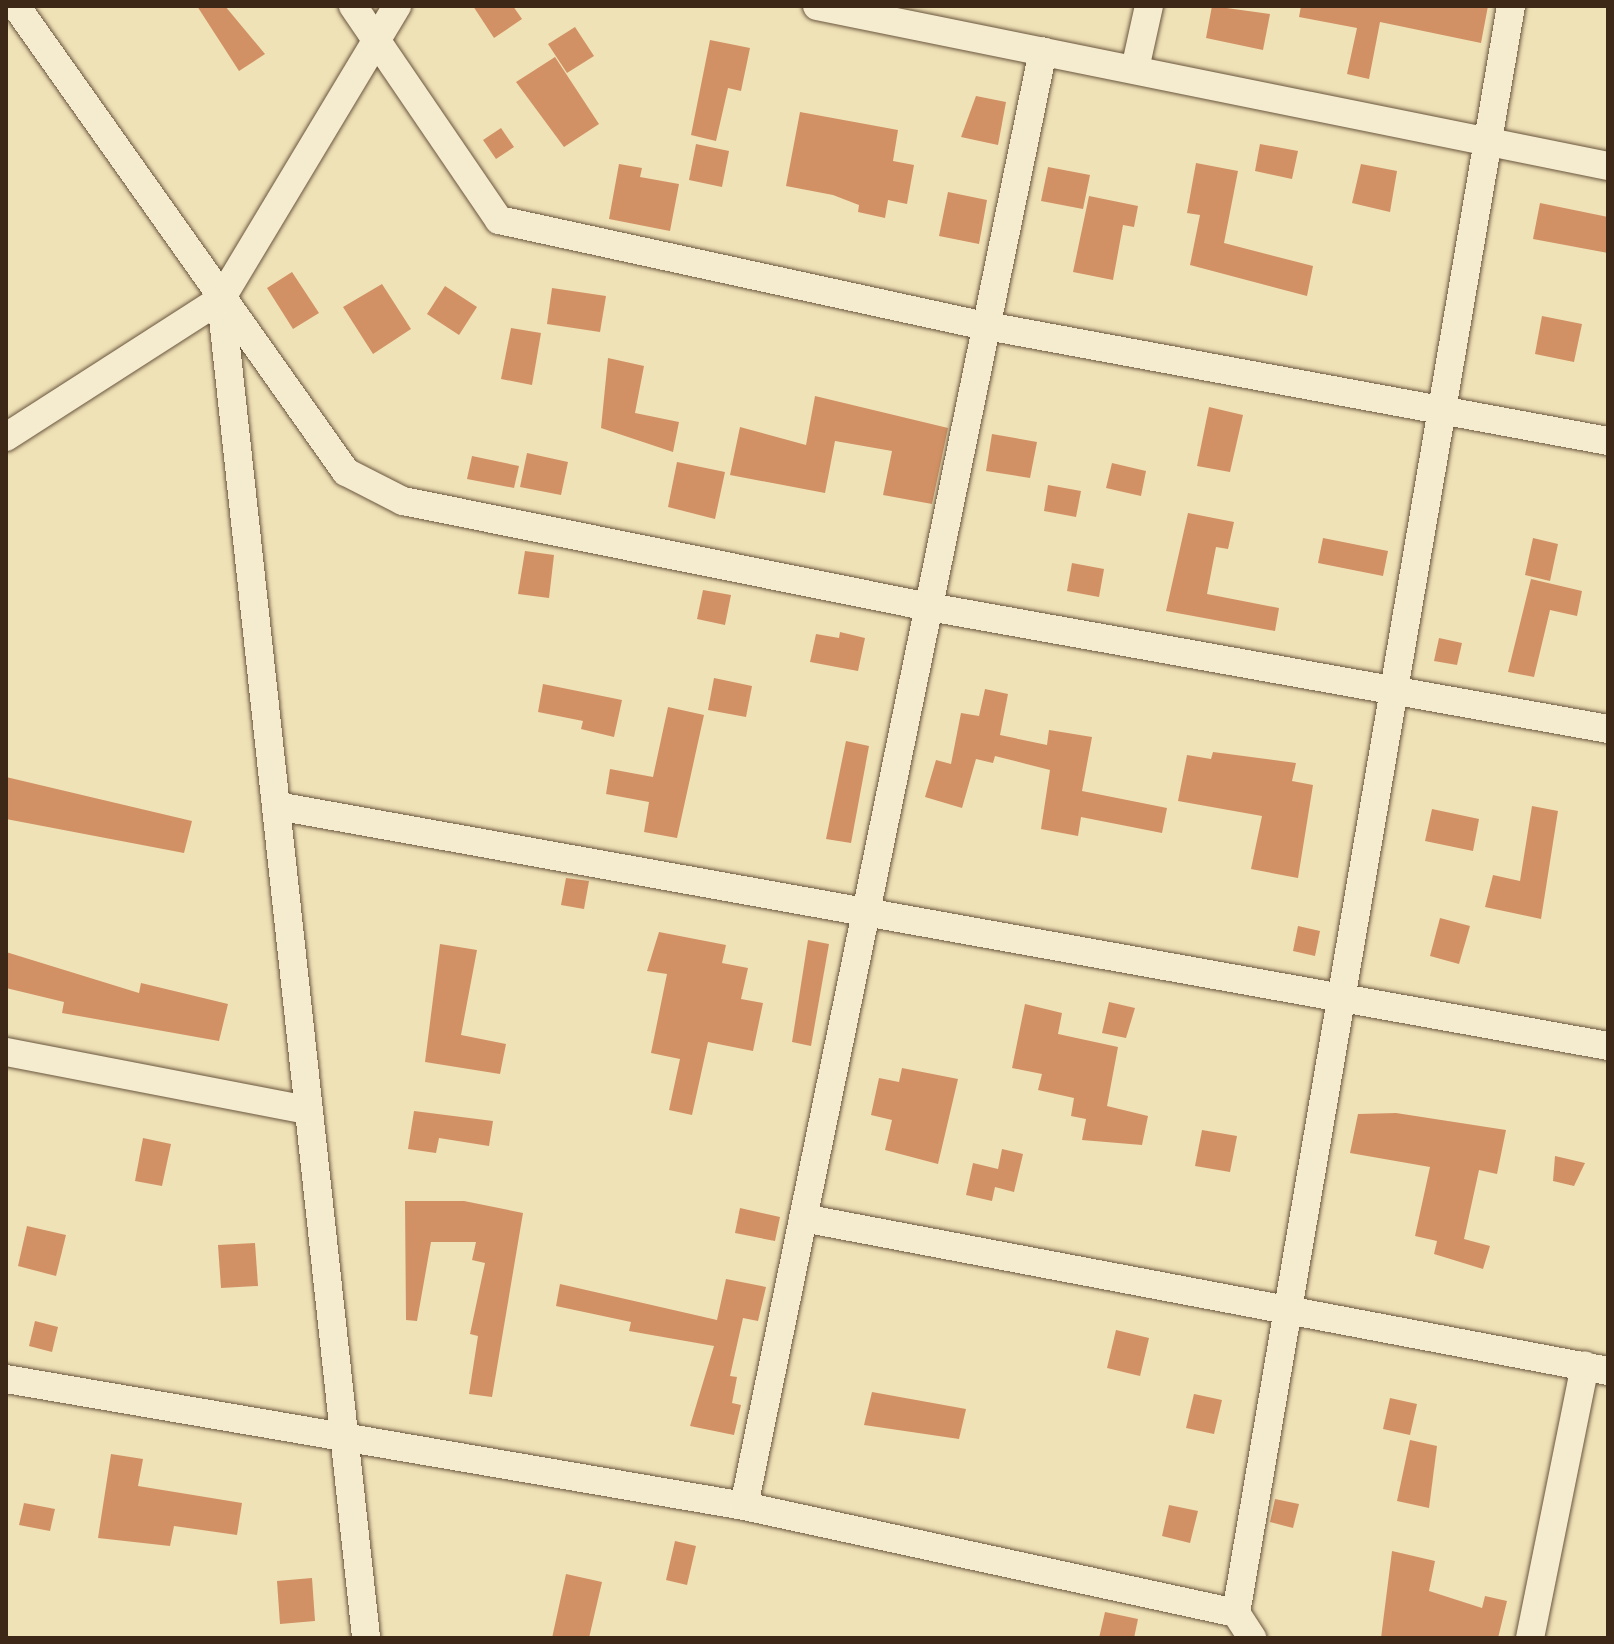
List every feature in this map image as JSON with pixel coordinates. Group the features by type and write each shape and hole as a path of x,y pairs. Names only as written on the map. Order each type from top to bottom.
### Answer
{"street":[{"path":"16,6 346,472 403,501 924,606 1608,729"},
{"path":"353,6 499,220 987,326 1608,441"},
{"path":"6,437 221,299 397,6"},
{"path":"817,6 1608,166"},
{"path":"1135,69 1149,6"},
{"path":"1252,1638 1236,1613 1342,997 1389,689 1442,412 1511,6"},
{"path":"744,1506 866,910 924,606 987,326 1043,51"},
{"path":"221,299 277,806 340,1436 366,1638"},
{"path":"277,806 1608,1046"},
{"path":"6,1052 307,1110"},
{"path":"803,1218 1596,1368 1530,1638"},
{"path":"6,1379 744,1506 1236,1613"}],"building":[{"path":"197,6 225,6 265,54 239,71"},
{"path":"473,6 513,6 522,19 494,38"},
{"path":"1212,6 1270,14 1263,50 1206,38"},
{"path":"1301,6 1488,6 1481,43 1380,22 1369,79 1347,74 1357,28 1299,17"},
{"path":"575,27 594,56 567,73 548,44"},
{"path":"710,40 750,48 741,91 728,88 716,141 691,135"},
{"path":"555,57 599,124 564,147 516,82"},
{"path":"976,96 1006,102 998,145 961,137"},
{"path":"800,112 898,130 893,161 914,165 907,204 888,200 885,218 858,212 859,205 833,195 786,186"},
{"path":"501,128 514,147 496,159 483,140"},
{"path":"696,144 729,151 722,187 689,180"},
{"path":"1260,144 1298,151 1292,179 1255,171"},
{"path":"1196,163 1238,171 1224,243 1313,266 1307,296 1190,265 1200,215 1187,213"},
{"path":"619,164 642,168 640,177 679,184 670,231 609,219"},
{"path":"1361,164 1397,171 1390,212 1352,203"},
{"path":"1048,167 1090,175 1083,209 1041,201"},
{"path":"948,192 987,200 979,244 939,236"},
{"path":"1089,196 1138,206 1134,227 1123,225 1113,280 1073,272"},
{"path":"1540,203 1608,217 1608,253 1533,239"},
{"path":"292,272 319,313 293,329 267,288"},
{"path":"382,284 411,329 373,354 343,307"},
{"path":"445,286 477,307 459,335 427,314"},
{"path":"552,288 606,296 600,332 547,324"},
{"path":"1542,316 1582,324 1574,362 1535,354"},
{"path":"511,328 541,333 532,385 501,379"},
{"path":"608,358 644,366 635,413 679,422 673,452 601,428"},
{"path":"815,396 948,428 932,504 883,495 892,451 835,441 825,493 730,475 740,427 806,445"},
{"path":"1209,407 1243,415 1230,472 1197,466"},
{"path":"992,434 1037,442 1030,478 986,471"},
{"path":"527,453 568,462 561,495 520,487"},
{"path":"472,456 519,466 514,488 467,479"},
{"path":"677,462 725,472 715,519 668,507"},
{"path":"1112,463 1146,471 1141,496 1106,488"},
{"path":"1048,485 1081,491 1076,517 1044,511"},
{"path":"1188,513 1234,522 1228,549 1216,547 1207,594 1279,608 1275,631 1166,611"},
{"path":"1323,538 1388,551 1383,576 1318,563"},
{"path":"1533,538 1558,544 1550,581 1525,575"},
{"path":"525,551 554,555 549,598 518,594"},
{"path":"1072,563 1104,569 1099,597 1067,591"},
{"path":"1531,579 1582,591 1577,616 1550,610 1534,677 1508,672"},
{"path":"703,590 731,595 725,625 697,619"},
{"path":"840,632 865,638 858,671 810,662 816,634 839,638"},
{"path":"1439,638 1462,643 1457,665 1434,661"},
{"path":"714,678 752,686 746,717 708,710"},
{"path":"543,684 622,700 614,737 581,729 583,721 538,712"},
{"path":"985,689 1008,694 1000,735 1047,745 1049,730 1092,737 1082,791 1167,808 1162,833 1081,817 1078,836 1041,829 1050,770 995,756 993,763 976,759 962,808 925,797 936,760 951,764 961,713 979,716"},
{"path":"668,707 704,715 677,838 644,832 649,802 606,794 610,769 653,777"},
{"path":"846,741 869,746 851,843 826,839"},
{"path":"1213,752 1296,763 1292,781 1313,785 1298,878 1251,869 1262,816 1178,801 1187,755 1211,759"},
{"path":"6,777 192,821 184,853 6,819"},
{"path":"1532,806 1558,811 1541,919 1485,907 1493,875 1520,881"},
{"path":"1432,809 1479,819 1473,851 1425,841"},
{"path":"566,878 589,881 584,909 561,905"},
{"path":"1440,918 1470,926 1459,964 1430,956"},
{"path":"1298,926 1320,931 1315,956 1293,951"},
{"path":"659,932 726,945 722,963 748,968 741,999 763,1003 753,1051 708,1042 692,1115 669,1110 680,1059 651,1053 667,974 647,971"},
{"path":"808,940 829,944 811,1046 792,1042"},
{"path":"440,944 477,950 461,1035 506,1044 500,1074 425,1062"},
{"path":"6,952 139,993 141,983 228,1004 219,1041 62,1013 64,1002 6,988"},
{"path":"1109,1002 1135,1008 1126,1038 1102,1033"},
{"path":"1025,1004 1062,1013 1058,1034 1118,1047 1107,1106 1148,1116 1142,1145 1082,1140 1086,1119 1071,1116 1074,1098 1038,1090 1042,1074 1012,1068"},
{"path":"902,1068 958,1079 938,1164 885,1150 892,1120 871,1115 879,1078 899,1082"},
{"path":"414,1111 493,1121 489,1146 439,1138 436,1153 408,1149"},
{"path":"1396,1113 1506,1130 1497,1174 1479,1170 1464,1239 1490,1246 1483,1269 1434,1254 1437,1241 1415,1236 1430,1167 1350,1153 1358,1114"},
{"path":"1202,1130 1237,1136 1230,1172 1195,1166"},
{"path":"143,1138 171,1144 162,1186 135,1181"},
{"path":"1002,1149 1023,1154 1014,1192 995,1187 992,1201 966,1195 973,1163 998,1169"},
{"path":"1555,1156 1585,1163 1574,1186 1553,1181"},
{"path":"405,1201 464,1201 523,1213 492,1397 469,1394 478,1336 470,1334 485,1263 472,1260 476,1242 431,1242 417,1321 406,1320"},
{"path":"740,1208 780,1217 775,1241 735,1233"},
{"path":"27,1226 66,1235 56,1276 18,1266"},
{"path":"255,1243 258,1286 221,1288 218,1245"},
{"path":"726,1279 766,1287 758,1321 743,1318 730,1376 737,1377 732,1403 741,1405 734,1435 690,1426 714,1346 629,1331 631,1322 556,1306 560,1284 717,1320"},
{"path":"35,1321 58,1327 52,1352 29,1346"},
{"path":"1116,1330 1149,1338 1140,1376 1107,1368"},
{"path":"872,1392 966,1409 959,1439 864,1425"},
{"path":"1194,1394 1222,1400 1214,1434 1186,1428"},
{"path":"1390,1398 1417,1404 1410,1435 1383,1429"},
{"path":"1410,1440 1437,1446 1429,1508 1397,1501"},
{"path":"111,1454 143,1459 138,1486 242,1503 237,1535 174,1526 170,1546 98,1538"},
{"path":"1275,1499 1299,1504 1293,1528 1270,1522"},
{"path":"24,1503 55,1509 50,1531 19,1525"},
{"path":"1169,1505 1198,1511 1190,1543 1162,1536"},
{"path":"675,1541 696,1546 687,1585 666,1580"},
{"path":"1392,1551 1435,1561 1429,1591 1482,1608 1485,1596 1507,1601 1498,1638 1381,1638"},
{"path":"566,1574 602,1582 589,1638 552,1638"},
{"path":"312,1578 315,1621 280,1624 277,1581"},
{"path":"1105,1612 1138,1619 1134,1638 1099,1638"}]}
